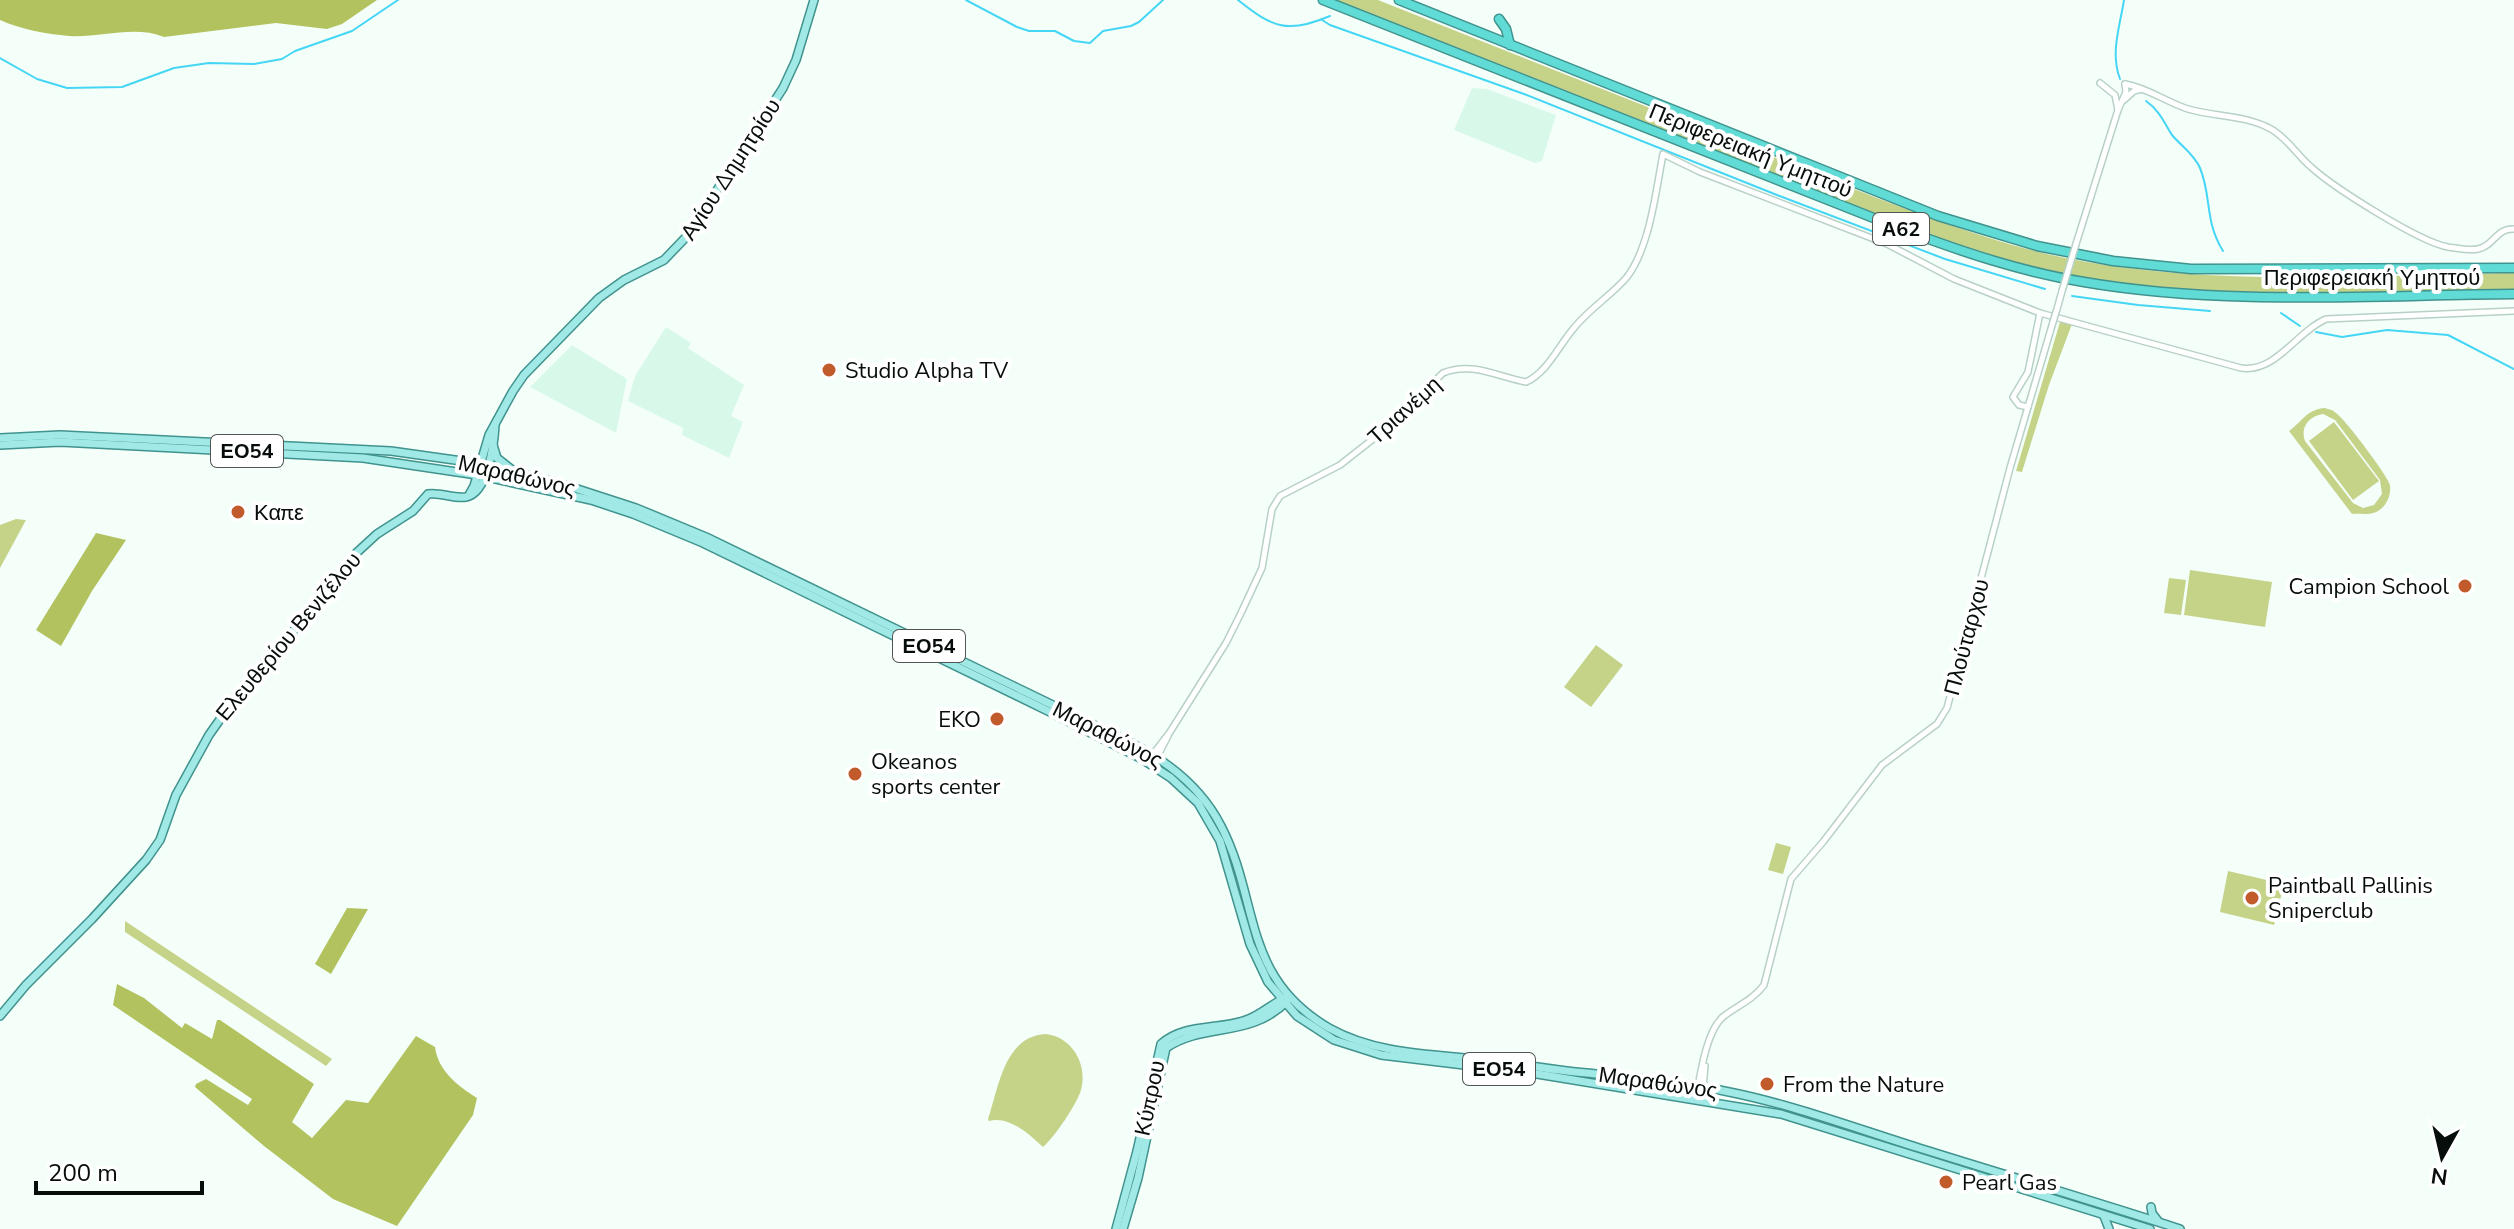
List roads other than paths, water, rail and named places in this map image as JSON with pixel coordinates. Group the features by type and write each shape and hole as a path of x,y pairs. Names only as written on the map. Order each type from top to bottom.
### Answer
{"highway":[{"name":"Περιφερειακή Υμηττού","path":"1323,0 1904,230 2036,273 2123,288 2210,295 2514,294"},
{"name":"Περιφερειακή Υμηττού","path":"1399,0 1938,216 2050,249 2139,265 2217,270 2514,268"},
{"path":"1499,19 1506,29 1510,45"}],"main road":[{"name":"Αγίου Δημητρίου","path":"495,425 524,375 599,298 624,280 664,260 681,244 783,88 796,60 814,0"},
{"path":"495,425 494,452 499,460 516,472"},
{"path":"484,465 486,442 495,425"},
{"name":"Μαραθώνος","path":"0,438 60,435 378,450 484,465 608,498 674,523 1155,755 1190,783 1219,822 1234,858 1260,950 1273,974 1309,1015 1329,1028 1375,1047 1565,1071 1623,1075 1769,1102 2180,1229"},
{"path":"463,472 471,478 470,494 478,491 493,441"},
{"name":"Μαραθώνος","path":"0,445 60,442 315,454 391,461 463,472 596,502 671,529 1050,712 1150,764 1188,793 1213,826 1225,854 1252,950 1265,977 1302,1020 1325,1035 1368,1052 1600,1084 1698,1091 1792,1117 2150,1229"},
{"name":"Ελευθερίου Βενιζέλου","path":"0,1016 146,860 160,840 176,795 216,722 259,668 312,610 353,556 377,534 416,509 428,494 470,494"},
{"name":"Κύπρου","path":"1116,1229 1161,1044 1184,1032 1251,1019 1291,997"},
{"name":"Κύπρου","path":"1123,1229 1138,1178 1166,1048 1189,1036 1234,1029 1254,1022 1283,1001"},
{"path":"2151,1207 2152,1215 2159,1222"},
{"path":"2103,1214 2109,1229"}],"street":[{"path":"2100,83 2120,100 2143,89 2184,108 2250,121 2269,128 2324,178 2439,245 2479,249 2501,231 2514,229"},
{"name":"Πλούταρχου","path":"1698,1091 1710,1035 1716,1024 1764,985 1791,879 1882,765 1937,724 1947,708 2010,468 2125,84 2143,89"},
{"name":"Τριανέμη","path":"1150,764 1226,643 1241,613 1262,568 1272,509 1280,496 1340,465 1382,432 1443,373 1455,368 1470,369 1526,382 1539,374 1575,326 1621,283 1632,268 1647,229 1663,154 1700,172 1887,244 1954,279 2040,313"},
{"path":"2028,407 2019,405 2013,397 2028,372 2040,313 2248,369 2268,363 2309,327 2326,319 2514,311"}],"waterway":[{"path":"0,58 37,79 67,88 122,87 174,68 209,63 254,64 282,59 295,51 352,31 398,0"},
{"path":"966,0 1017,27 1029,31 1055,31 1074,41 1090,43 1103,31 1139,22 1163,0"},
{"path":"1238,0 1261,17 1281,25 1303,25 1330,16"},
{"path":"2120,79 2116,49 2124,0"},
{"path":"1322,20 1524,94 1945,259 2045,289"},
{"path":"2146,101 2197,163 2204,179 2213,229 2223,251"},
{"path":"2072,296 2210,311"},
{"path":"2281,313 2300,326"},
{"path":"2316,332 2342,337 2387,330 2448,335 2514,369"}],"place":[{"name":"Studio Alpha TV","path":"829,370"},
{"name":"Καπε","path":"238,512"},
{"name":"Campion School","path":"2465,586"},
{"name":"EKO","path":"997,719"},
{"name":"Okeanos sports center","path":"855,774"},
{"name":"Paintball Pallinis Sniperclub","path":"2252,898"},
{"name":"From the Nature","path":"1767,1084"},
{"name":"Pearl Gas","path":"1946,1182"}]}
